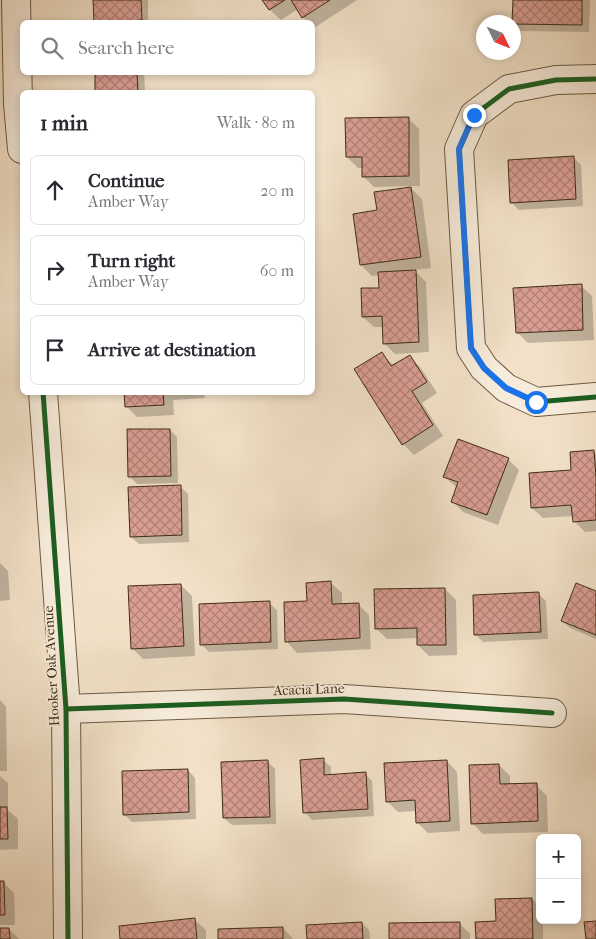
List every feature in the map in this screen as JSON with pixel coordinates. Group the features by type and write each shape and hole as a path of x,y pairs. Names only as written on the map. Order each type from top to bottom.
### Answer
{"street":[{"path":"16,0 20,126"},
{"path":"596,79 556,80 509,90 474,115 459,149 471,348 484,368 506,388 536,402 596,397"},
{"name":"Hooker Oak Avenue","path":"43,395 66,709 68,939"},
{"name":"Acacia Lane","path":"66,709 344,699 552,713"}],"building":[{"path":"93,0 141,0 142,20 94,20"},
{"path":"262,0 285,0 269,10"},
{"path":"291,0 330,0 302,18"},
{"path":"513,0 582,0 582,25 521,24 521,15 512,15"},
{"path":"95,75 137,75 138,90 95,90"},
{"path":"409,117 409,176 362,177 362,157 346,157 345,118"},
{"path":"574,156 576,199 510,203 508,160"},
{"path":"411,187 421,257 360,265 353,214 377,210 374,192"},
{"path":"416,270 419,342 383,344 382,316 362,317 361,288 379,288 378,272"},
{"path":"582,284 583,330 516,333 513,288"},
{"path":"382,352 391,366 410,355 427,382 412,391 433,425 402,445 354,369"},
{"path":"124,395 163,395 164,405 125,407"},
{"path":"127,429 170,429 171,476 128,477"},
{"path":"458,439 509,458 487,515 451,502 458,482 443,477"},
{"path":"594,450 596,520 573,522 571,505 531,508 529,473 571,470 570,452"},
{"path":"181,485 182,535 130,537 128,487"},
{"path":"331,581 332,604 359,603 360,638 285,642 284,602 307,601 306,583"},
{"path":"576,583 596,591 596,635 561,621"},
{"path":"181,584 184,646 131,649 128,586"},
{"path":"445,588 446,645 417,645 417,628 375,629 374,589"},
{"path":"539,592 541,632 474,635 473,595"},
{"path":"270,601 271,642 200,645 199,604"},
{"path":"324,758 324,775 366,772 368,809 303,813 300,760"},
{"path":"268,760 270,817 223,818 221,762"},
{"path":"447,760 450,821 416,823 415,800 386,802 384,763"},
{"path":"499,764 500,784 537,783 538,821 471,824 469,765"},
{"path":"188,769 189,812 123,815 122,771"},
{"path":"0,807 7,807 8,839 0,839"},
{"path":"0,881 4,881 5,915 0,915"},
{"path":"532,898 533,939 476,939 475,922 496,921 495,899"},
{"path":"195,918 197,939 120,939 119,926"},
{"path":"596,921 596,939 586,939 584,922"},
{"path":"362,922 363,939 307,939 306,925"},
{"path":"460,922 460,939 389,939 389,923"},
{"path":"283,927 283,939 218,939 218,929"},
{"path":"0,928 9,928 10,939 0,939"}],"cycle path":[{"path":"596,79 556,80 509,89 474,115 459,149 471,348 484,368 506,388 536,402 596,397"},
{"path":"43,395 66,709 68,939"},
{"path":"66,709 344,699 552,713"}],"route":[{"path":"474,115 459,149 471,348 484,368 506,388 536,402"}]}
